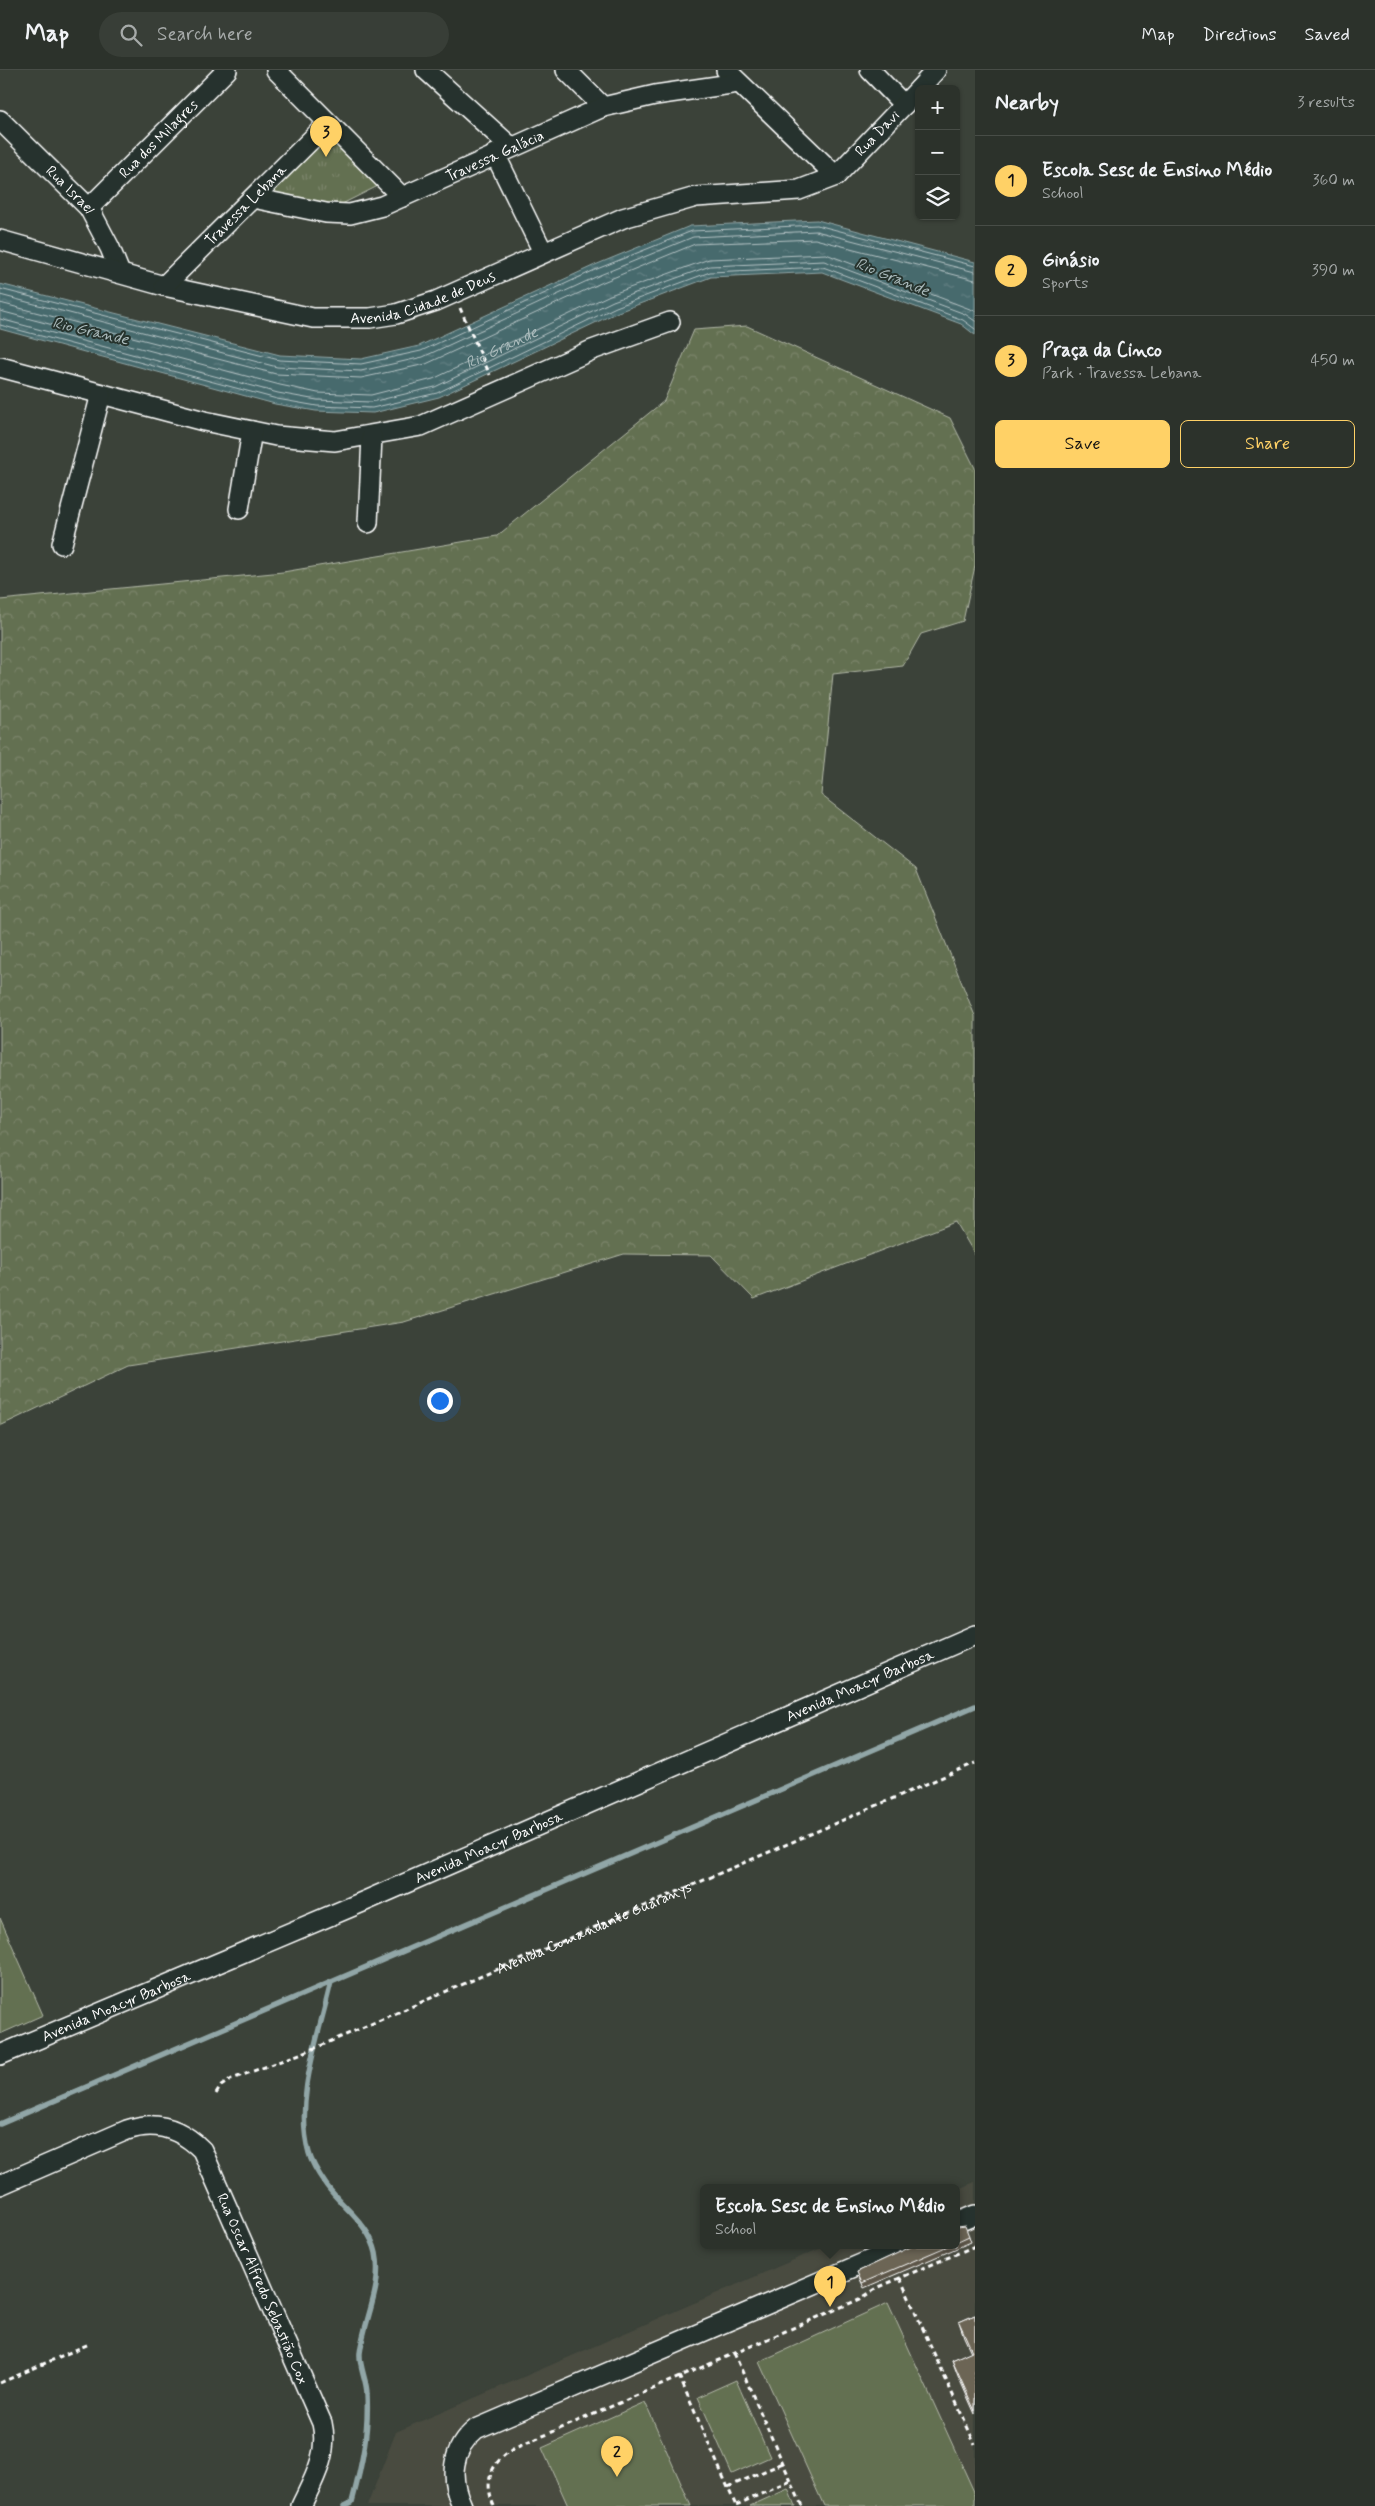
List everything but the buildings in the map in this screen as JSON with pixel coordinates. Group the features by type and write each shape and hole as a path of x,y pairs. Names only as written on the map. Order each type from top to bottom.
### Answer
{"street":[{"name":"Rua dos Milagres","path":"89,208 227,70"},
{"path":"276,70 402,197"},
{"path":"426,70 503,150 542,252"},
{"path":"566,70 602,108"},
{"path":"870,70 904,105"},
{"name":"Rua Davi","path":"923,85 936,70"},
{"path":"732,76 836,176"},
{"name":"Travessa Galácia","path":"253,198 326,213 350,214 382,206 503,150 602,108 732,76"},
{"name":"Rua Davi","path":"836,176 915,93"},
{"name":"Travessa Lebana","path":"164,286 328,123"},
{"name":"Rua Israel","path":"3,124 89,208 110,248 120,273"},
{"name":"Avenida Cidade de Deus","path":"0,240 164,286 313,318 370,318 396,314 454,293 542,252 623,218 696,197 798,190 836,176"},
{"path":"0,367 252,431 276,436 335,441 372,436 420,426 592,350 670,322"},
{"path":"62,544 101,394"},
{"path":"239,509 252,431"},
{"path":"368,522 372,436"},
{"name":"Avenida Moacyr Barbosa","path":"0,2054 365,1900 975,1635"},
{"name":"Rua Oscar Alfredo Sebastião Cox","path":"0,2185 126,2130 151,2125 176,2131 202,2150 212,2168 324,2432 323,2457 301,2506"},
{"path":"960,2221 975,2215"},
{"path":"462,2506 455,2485 453,2466 459,2446 476,2429 896,2249"}],"path":[{"path":"454,293 498,392"},
{"name":"Avenida Comandante Guaranys","path":"216,2094 221,2086 232,2079 313,2049 975,1763"},
{"path":"494,2506 488,2480 492,2467 501,2457 546,2434 860,2299 900,2278 975,2246"},
{"path":"900,2278 975,2444"},
{"path":"0,2383 89,2344"},
{"path":"734,2353 802,2506"},
{"path":"679,2376 736,2506 792,2481"},
{"path":"728,2488 783,2463"}],"shaded area":[{"path":"975,2182 975,2506 367,2506 396,2432 819,2249 960,2249 960,2188"}],"green space":[{"path":"324,131 382,184 328,211 266,190"},
{"path":"747,326 950,418 975,468 975,566 963,621 921,634 903,666 833,674 821,795 916,869 975,1016 975,1255 956,1222 754,1299 711,1255 624,1254 404,1322 128,1365 0,1426 0,600 283,572 497,536 664,401 694,330"},
{"path":"0,1918 43,2015 0,2034"},
{"path":"888,2303 975,2494 975,2506 824,2506 759,2362"},
{"path":"736,2380 770,2457 732,2474 698,2397"},
{"path":"645,2402 691,2506 568,2506 542,2448"},
{"path":"788,2489 795,2506 750,2506"}],"water":[{"name":"Rio Grande","path":"817,220 975,262 975,335 961,324 822,272 711,277 618,312 439,397 373,413 316,411 275,404 0,329 0,284 280,355 361,359 419,346 595,265 690,226"}],"waterway":[{"path":"0,2124 975,1706"},
{"path":"331,1982 306,2090 304,2111 305,2133 314,2166 333,2194 368,2234 376,2253 377,2266 375,2291 360,2353 367,2394 367,2422 364,2448 352,2502 344,2506"}],"place":[{"name":"Praça da Cinco","path":"326,157"},
{"name":"Escola Sesc de Ensino Médio","path":"830,2307"},
{"name":"Ginásio","path":"617,2477"}]}
